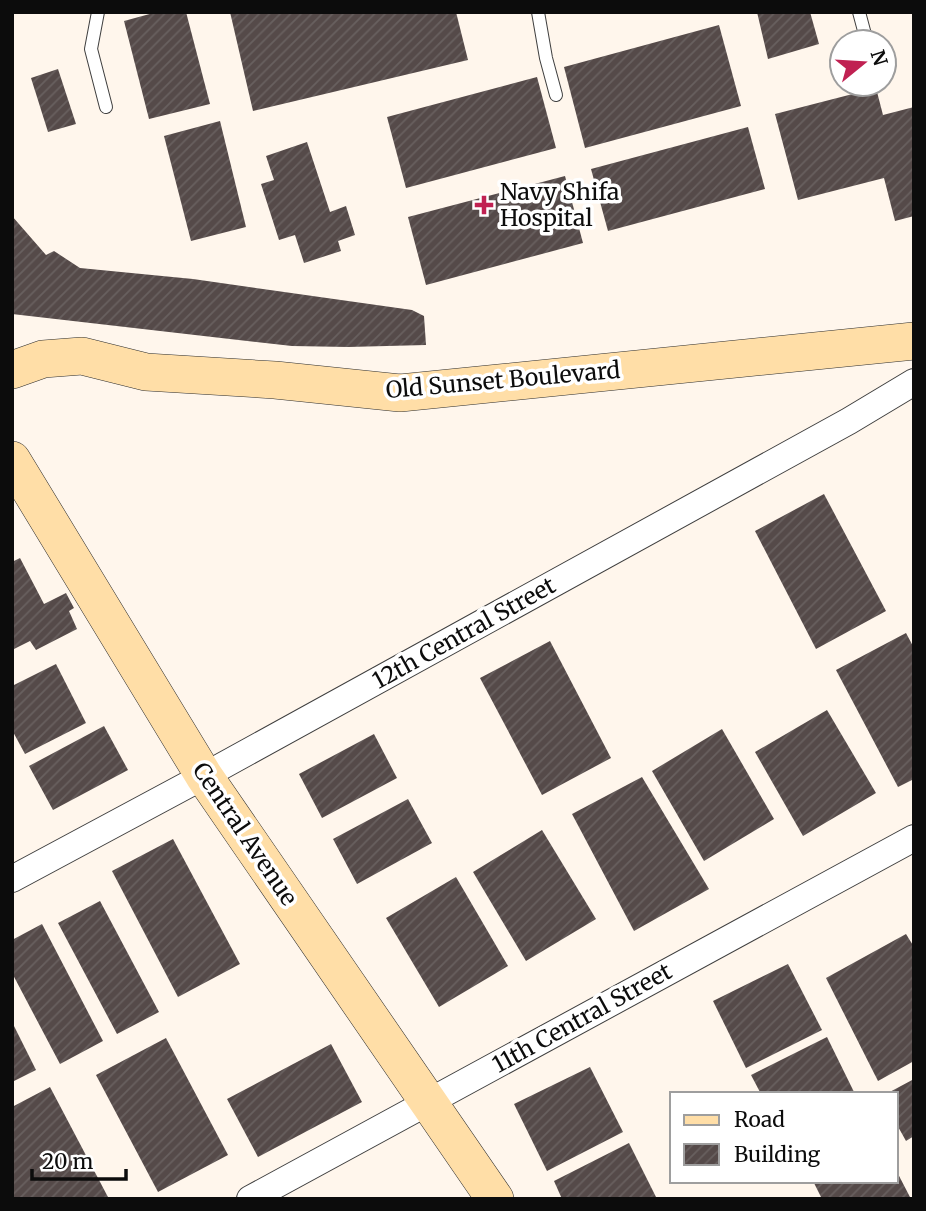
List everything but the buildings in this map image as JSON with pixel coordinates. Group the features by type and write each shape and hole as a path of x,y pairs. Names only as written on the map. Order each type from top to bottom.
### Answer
{"street":[{"name":"Old Sunset Boulevard","path":"12,370 43,359 82,356 146,372 275,380 400,393 914,341"},
{"name":"12th Central Street","path":"12,879 849,421 914,382"},
{"name":"Central Avenue","path":"12,460 204,776 495,1199"},
{"name":"11th Central Street","path":"250,1199 914,838"}],"lane":[{"path":"98,12 90,48 106,107"},
{"path":"538,12 556,95"}],"place":[{"name":"Navy Shifa Hospital","path":"484,205"}]}
